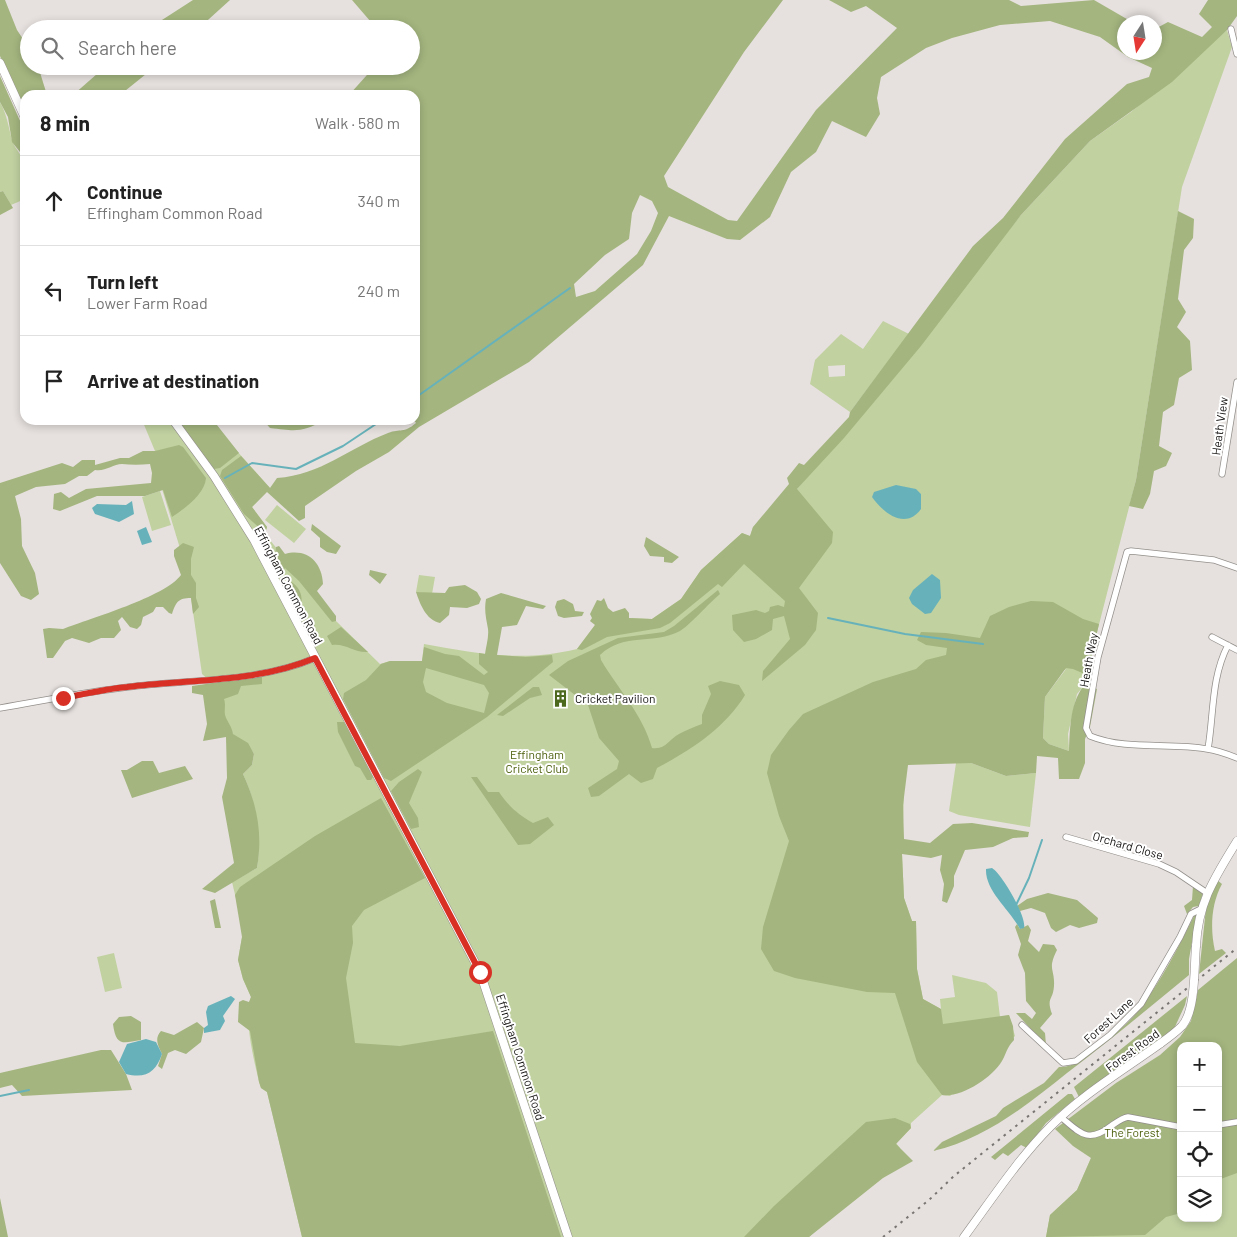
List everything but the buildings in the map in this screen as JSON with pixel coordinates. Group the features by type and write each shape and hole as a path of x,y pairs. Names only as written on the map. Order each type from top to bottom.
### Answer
{"street":[{"path":"1231,29 1237,54"},
{"path":"0,63 20,107"},
{"name":"Heath View","path":"1222,474 1237,382"},
{"name":"Effingham Common Road","path":"177,425 214,476 245,525 291,608 315,658 480,972 568,1237"},
{"name":"Heath Way","path":"1237,568 1206,559 1131,551 1125,554 1098,657 1086,728 1090,736 1114,742 1150,747 1208,749 1237,758"},
{"path":"1212,637 1237,650"},
{"path":"1208,749 1213,714 1213,692 1219,663 1228,645"},
{"path":"0,708 127,687 200,682 273,671 315,658"},
{"name":"Orchard Close","path":"1066,837 1159,864 1176,872 1207,893"},
{"name":"Forest Road","path":"964,1237 1001,1186 1045,1133 1061,1117 1162,1043 1187,1018 1192,995 1201,909 1207,893 1237,841"},
{"name":"Forest Lane","path":"1022,1025 1060,1061 1066,1064 1076,1061 1110,1035 1141,1004 1180,937 1191,914 1201,909"},
{"path":"1061,1117 1076,1130 1089,1136 1097,1135 1128,1117 1177,1126"},
{"path":"1222,1124 1237,1122"}],"green space":[{"path":"0,0 5,0 20,34 20,75 41,75 45,90 20,90 20,99 0,56"},
{"path":"193,0 230,0 208,20 162,20"},
{"path":"352,0 783,0 744,52 664,176 668,187 728,220 737,221 816,110 897,28 866,6 851,12 829,0 1009,0 1021,6 1094,0 1120,15 1117,15 1117,49 1100,37 1050,21 1000,25 952,38 926,48 881,77 877,98 880,114 866,137 832,121 816,152 791,172 770,217 740,240 727,239 669,216 643,265 529,362 419,427 389,452 356,471 305,506 305,518 299,521 267,492 252,507 267,527 265,533 244,514 220,476 222,470 241,456 270,488 277,478 307,472 374,439 413,425 420,425 420,90 353,90 367,75 420,75 420,20 369,20","holes":["640,195 652,201 658,213 651,231 637,254 595,291 576,297 574,284 605,255 629,239 632,213"]},
{"path":"1208,0 1237,0 1237,16 1227,30 1172,82 1090,141 1021,215 921,346 844,438 797,489 833,532 832,543 799,588 818,613 816,630 805,645 762,681 763,671 790,639 784,616 773,619 772,630 756,639 744,642 733,630 732,615 756,610 765,613 769,611 770,607 778,605 784,607 785,601 744,564 722,587 718,584 670,623 660,628 607,637 582,650 577,649 595,625 590,621 592,618 590,614 597,600 601,601 604,598 608,608 613,612 625,608 629,613 629,618 652,619 681,599 701,570 742,533 750,536 753,527 789,484 787,478 799,463 804,465 849,417 850,412 973,246 1003,218 1065,139 1127,84 1149,77 1152,68 1135,60 1162,60 1162,25 1168,22 1202,37 1212,27 1199,14"},
{"name":"Effingham Cricket Club","path":"1227,30 1232,47 1182,187 1136,480 1093,648 1086,683 1077,694 1068,734 1069,751 1049,744 1043,738 1045,697 1066,669 905,762 902,854 904,898 912,921 916,921 917,969 923,999 941,1009 940,999 955,997 952,975 986,983 997,992 1000,1017 1009,1015 1015,1036 950,1096 942,1095 911,1123 911,1128 896,1143 900,1148 809,1237 302,1237 267,1092 261,1088 259,1082 249,1027 248,1016 251,997 243,979 238,960 242,924 232,882 257,868 259,844 257,820 248,785 243,774 252,765 254,754 248,746 232,733 224,719 212,686 202,674 191,598 179,545 152,456 155,451 144,425 217,425 228,441 270,488 252,507 267,527 265,534 336,621 380,664 390,661 422,661 424,644 463,651 520,656 557,653 577,649 595,625 627,618 652,619 681,599 701,570 742,533 750,536 753,527 797,489 1021,215 1090,141 1131,112"},
{"path":"96,75 145,75 126,90 79,90"},
{"path":"0,76 20,121 20,152 12,142 8,117 0,102"},
{"path":"0,102 6,116 12,140 20,154 20,201 11,205 3,191 0,192"},
{"path":"3,191 13,208 0,215 0,192"},
{"path":"1178,211 1194,219 1193,238 1184,250 1178,299 1186,312 1177,327 1190,341 1192,370 1179,378 1174,405 1163,412 1159,446 1172,453 1166,466 1154,471 1150,494 1143,509 1129,506 1136,480"},
{"path":"883,321 909,334 850,412 810,384 815,360 841,334 863,349","holes":["845,365 845,376 829,377 828,366"]},
{"path":"182,425 217,425 239,453 220,468 214,469"},
{"path":"267,425 314,425 298,430 270,428"},
{"path":"179,445 183,447 206,478 205,484 198,495 172,517 163,490 145,496 97,496 60,511 53,509 54,494 61,492 69,498 86,489 151,483 152,473 150,464 119,464 102,470 95,470 87,476 79,476 65,484 36,487 15,496 21,519 22,546 35,573 39,594 31,600 21,596 0,563 0,483 62,463 73,467 82,460 95,460 95,465 120,458 129,458 143,451 155,451"},
{"path":"160,491 171,525 152,531 142,497"},
{"path":"277,505 306,529 294,543 265,520"},
{"path":"312,524 341,546 336,554 327,552 320,547 320,538 311,530"},
{"path":"646,537 679,557 672,563 664,562 664,557 650,556 644,546"},
{"path":"183,543 194,547 191,559 191,575 196,583 196,598 199,607 193,614 191,598 178,602 172,614 163,607 156,607 153,612 143,617 141,625 137,629 130,627 122,617 118,621 121,630 114,638 101,638 89,643 72,638 65,641 53,658 47,658 43,629 63,629 144,599 160,591 181,575 174,556 174,550"},
{"path":"279,546 285,554 300,553 312,558 316,563 320,569 323,584 317,591 336,616 336,621 332,622 299,581 285,568 281,573 274,569 276,547"},
{"path":"370,570 387,574 380,584 369,575"},
{"path":"419,575 435,577 432,594 416,592"},
{"path":"290,581 297,586 302,600 301,609 296,612 282,584"},
{"path":"465,585 477,592 481,599 479,604 467,608 450,607 449,615 440,623 427,615 416,592 445,593 449,587"},
{"path":"718,590 720,594 680,631 670,635 619,644 609,648 600,655 601,660 643,724 652,748 664,746 679,734 702,724 702,715 711,694 708,686 720,681 739,685 745,695 728,718 695,746 657,768 653,779 641,783 629,774 599,796 591,797 588,788 617,769 619,761 599,738 588,705 549,675 568,661 618,638 664,632"},
{"path":"501,593 546,606 543,609 526,606 517,625 502,627 497,655 526,657 552,655 553,662 487,717 391,781 384,778 343,699 344,693 366,680 381,664 390,661 422,661 424,647 445,654 459,656 484,675 488,672 479,664 479,653 485,654 488,638 485,610 486,599","holes":["426,668 484,685 489,693 484,713 447,703 426,692 423,682"]},
{"path":"564,599 573,604 575,611 584,612 582,616 564,618 558,616 555,607 557,601"},
{"path":"1031,601 1053,602 1083,619 1099,624 1087,675 1066,668 1045,697 1043,738 1049,744 1069,751 1072,715 1077,698 1086,683 1097,689 1090,727 1085,739 1085,763 1079,779 1059,779 1058,758 1037,756 1036,773 1006,776 971,763 908,765 903,805 904,839 930,843 953,824 972,823 1029,832 1028,837 1013,838 993,847 965,850 954,876 954,886 947,903 942,901 944,884 940,870 942,855 931,858 902,854 904,898 912,921 916,921 917,969 923,999 941,1009 943,1024 1009,1015 1013,1026 1014,1040 1002,1061 991,1074 967,1090 950,1095 942,1095 917,1062 895,993 867,992 795,978 774,971 761,949 763,927 789,841 779,816 767,773 771,755 803,714 873,682 916,669 926,660 946,655 947,648 926,645 917,640 921,632 946,633 980,638 990,616 1009,607"},
{"path":"304,618 309,619 315,625 315,634 309,635 301,621"},
{"path":"341,627 368,652 358,651 342,645 332,645 327,636"},
{"path":"262,676 262,684 241,686 238,694 224,699 225,715 233,734 248,743 254,754 252,765 243,774 258,820 259,855 257,868 215,893 202,889 234,863 222,797 227,778 226,737 203,741 207,724 203,695 192,693 192,686"},
{"path":"533,687 539,687 542,695 530,698 503,716 497,715"},
{"path":"337,722 344,722 373,777 371,780 367,780 360,768 355,766 338,732"},
{"path":"142,761 153,761 159,773 185,766 193,779 132,798 121,770 127,770"},
{"path":"956,763 971,763 1006,776 1036,773 1030,827 959,815 949,811"},
{"path":"418,769 422,772 409,803 418,818 419,827 411,829 391,791 399,782"},
{"path":"471,777 477,777 488,792 499,792 514,810 533,823 548,817 554,825 530,844 518,845"},
{"path":"381,798 425,878 364,910 352,926 353,943 346,978 355,1043 400,1046 493,1031 561,1237 302,1237 267,1092 261,1088 259,1082 250,1031 238,1022 239,1002 243,1000 249,1002 251,997 243,979 238,960 242,937 235,895 240,887 315,836"},
{"path":"1217,880 1222,884 1218,892 1212,917 1213,943 1215,951 1222,949 1226,953 1199,974 1206,908"},
{"path":"1193,886 1203,893 1199,906 1193,907 1187,914 1184,906 1192,900"},
{"path":"1048,893 1077,900 1098,918 1097,923 1079,928 1070,925 1056,932 1051,928 1045,913 1031,908 1020,911 1017,906 1027,899"},
{"path":"215,899 221,928 215,928 210,901"},
{"path":"1197,915 1189,959 1189,975 1021,1109 970,1138 952,1146 933,1151 942,1142 996,1116 1003,1108 1044,1083 1059,1067 1070,1066 1079,1061 1124,1026 1139,1010 1155,988 1194,916"},
{"path":"1017,924 1020,929 1028,925 1031,930 1028,941 1039,952 1043,944 1054,945 1057,950 1052,962 1054,986 1050,1005 1052,1014 1040,1028 1045,1033 1046,1045 1016,1013 1025,1013 1032,1019 1036,1013 1026,1001 1025,973 1018,955 1021,944 1015,927"},
{"path":"114,953 122,988 105,992 97,957"},
{"name":"The Forest","path":"1237,958 1237,1173 1222,1179 1222,1042 1177,1042 1177,1214 1166,1217 1145,1235 1046,1237 1050,1215 1077,1190 1091,1158 1073,1146 1055,1129 1116,1083 1160,1055 1180,1037 1191,1021 1198,990"},
{"path":"1187,996 1173,1031 1079,1097 1074,1087"},
{"path":"131,1016 141,1022 141,1040 121,1042 116,1037 113,1024 119,1017"},
{"path":"197,1022 204,1028 201,1042 186,1054 175,1050 168,1053 162,1069 158,1066 162,1054 157,1039 161,1031 174,1035"},
{"path":"101,1050 111,1050 126,1074 132,1090 22,1096 12,1085 0,1088 0,1073"},
{"path":"1068,1094 1072,1094 1075,1099 1046,1123 1027,1148 1021,1145 1008,1156 1003,1153 995,1160 991,1157"},
{"path":"895,1118 910,1124 911,1128 896,1144 913,1161 883,1178 809,1237 744,1237 774,1206 866,1122"},
{"path":"1237,1126 1237,1237 1046,1237 1050,1215 1077,1190 1091,1158 1177,1132 1177,1222 1222,1222 1222,1128"},
{"path":"0,1198 8,1237 0,1237"}],"water":[{"path":"896,485 916,489 921,494 921,509 915,515 902,519 895,517 883,509 872,497 874,492"},
{"path":"132,501 134,514 119,522 95,514 92,508 97,504 126,505"},
{"path":"146,527 152,542 142,545 137,531"},
{"path":"932,574 940,580 941,598 931,613 925,614 912,604 909,598 913,590"},
{"path":"992,868 1002,878 1013,896 1022,915 1024,928 1020,929 989,885 986,869"},
{"path":"231,996 235,999 223,1016 225,1021 220,1030 204,1033 204,1028 208,1025 206,1012 208,1006"},
{"path":"146,1039 156,1042 162,1054 160,1060 153,1070 145,1075 126,1074 119,1062 127,1044"}],"waterway":[{"path":"420,394 570,288"},
{"path":"225,478 252,463 296,469 343,446 374,425"},
{"path":"828,618 905,634 983,644"},
{"path":"1016,905 1029,878 1042,840"},
{"path":"0,1096 29,1090"}],"railway":[{"path":"883,1237 929,1200 954,1176 1237,948"}],"place":[{"name":"Cricket Pavilion","path":"561,698"}],"route":[{"path":"63,698 127,687 200,682 273,671 315,658 480,972"}]}
